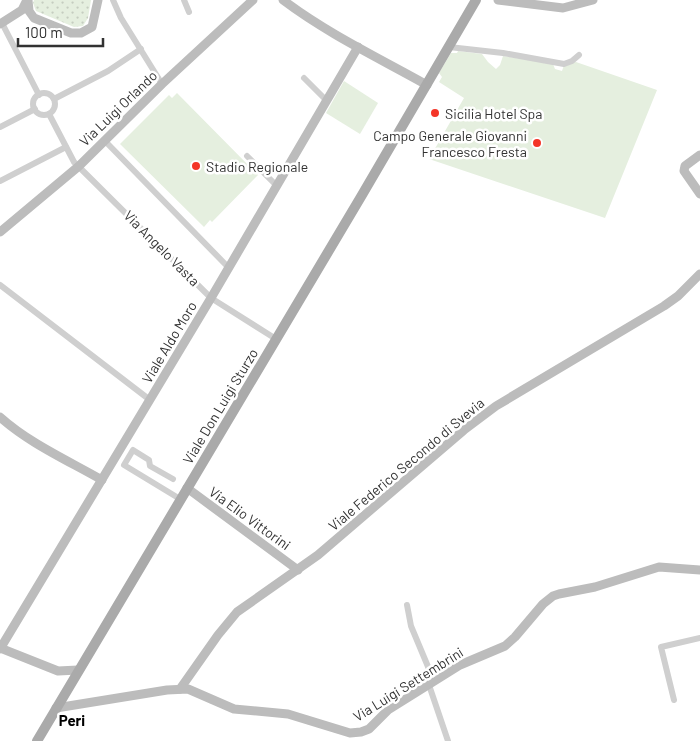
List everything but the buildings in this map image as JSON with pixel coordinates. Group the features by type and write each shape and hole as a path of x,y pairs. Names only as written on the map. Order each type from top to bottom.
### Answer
{"main road":[{"name":"Viale Don Luigi Sturzo","path":"37,741 476,0"}],"street":[{"path":"28,0 29,11 34,18"},
{"path":"1,23 22,10 28,0"},
{"path":"1,23 22,16 34,18 71,33 81,33 88,30 94,24 98,0"},
{"path":"113,0 121,18 162,84"},
{"path":"184,0 189,12"},
{"name":"Via Luigi Orlando","path":"0,232 79,166 162,84 253,0"},
{"path":"284,0 300,13 427,85"},
{"path":"498,0 568,4 593,0"},
{"path":"1,23 38,92 57,98"},
{"name":"Viale Aldo Moro","path":"0,648 211,298 276,184 358,47"},
{"path":"449,47 559,63 568,63 578,55"},
{"path":"32,111 51,117 57,98 141,50"},
{"path":"304,78 326,100"},
{"path":"0,127 32,111 38,92"},
{"name":"Via Angelo Vasta","path":"51,117 74,162 211,298 276,339"},
{"path":"104,140 228,267"},
{"path":"0,181 66,147"},
{"path":"700,155 685,166 684,171 700,194"},
{"path":"247,156 276,184"},
{"name":"Viale Federico Secondo di Svevia","path":"180,689 218,635 237,612 298,570 340,537 479,419 504,401 664,306 678,296 700,274"},
{"path":"0,285 150,400"},
{"path":"0,417 36,443 102,480"},
{"path":"144,477 150,466 149,460 133,450 124,465 180,499"},
{"path":"150,466 173,479"},
{"name":"Via Elio Vittorini","path":"187,488 298,570"},
{"name":"Via Luigi Settembrini","path":"56,708 180,689 195,691 234,709 288,714 350,733 356,733 369,729 388,710 466,662 505,646 543,604 559,594 595,587 659,567 700,570"},
{"path":"407,605 411,626 431,683 448,741"},
{"path":"674,700 661,647 700,638"},
{"path":"0,648 58,671 78,670"},
{"path":"58,671 68,688 70,700 81,704"}],"green space":[{"path":"34,0 91,0 88,18 83,26 74,27 36,11 33,3"},
{"name":"Campo Generale Giovanni Francesco Fresta","path":"458,51 482,54 496,69 500,65 503,56 553,64 555,69 562,71 564,65 576,62 657,90 605,218 429,159 464,98 439,82 442,77 439,73 451,53 457,53"},
{"path":"344,81 378,103 360,134 326,113"},
{"name":"Stadio Regionale","path":"177,93 258,175 212,222 210,220 204,227 120,144 169,95 172,98"}],"place":[{"name":"Sicilia Hotel Spa","path":"435,113"},
{"name":"Campo Generale Giovanni Francesco Fresta","path":"537,143"},
{"name":"Stadio Regionale","path":"196,166"}],"district":[{"name":"Peri","path":"72,720"}]}
